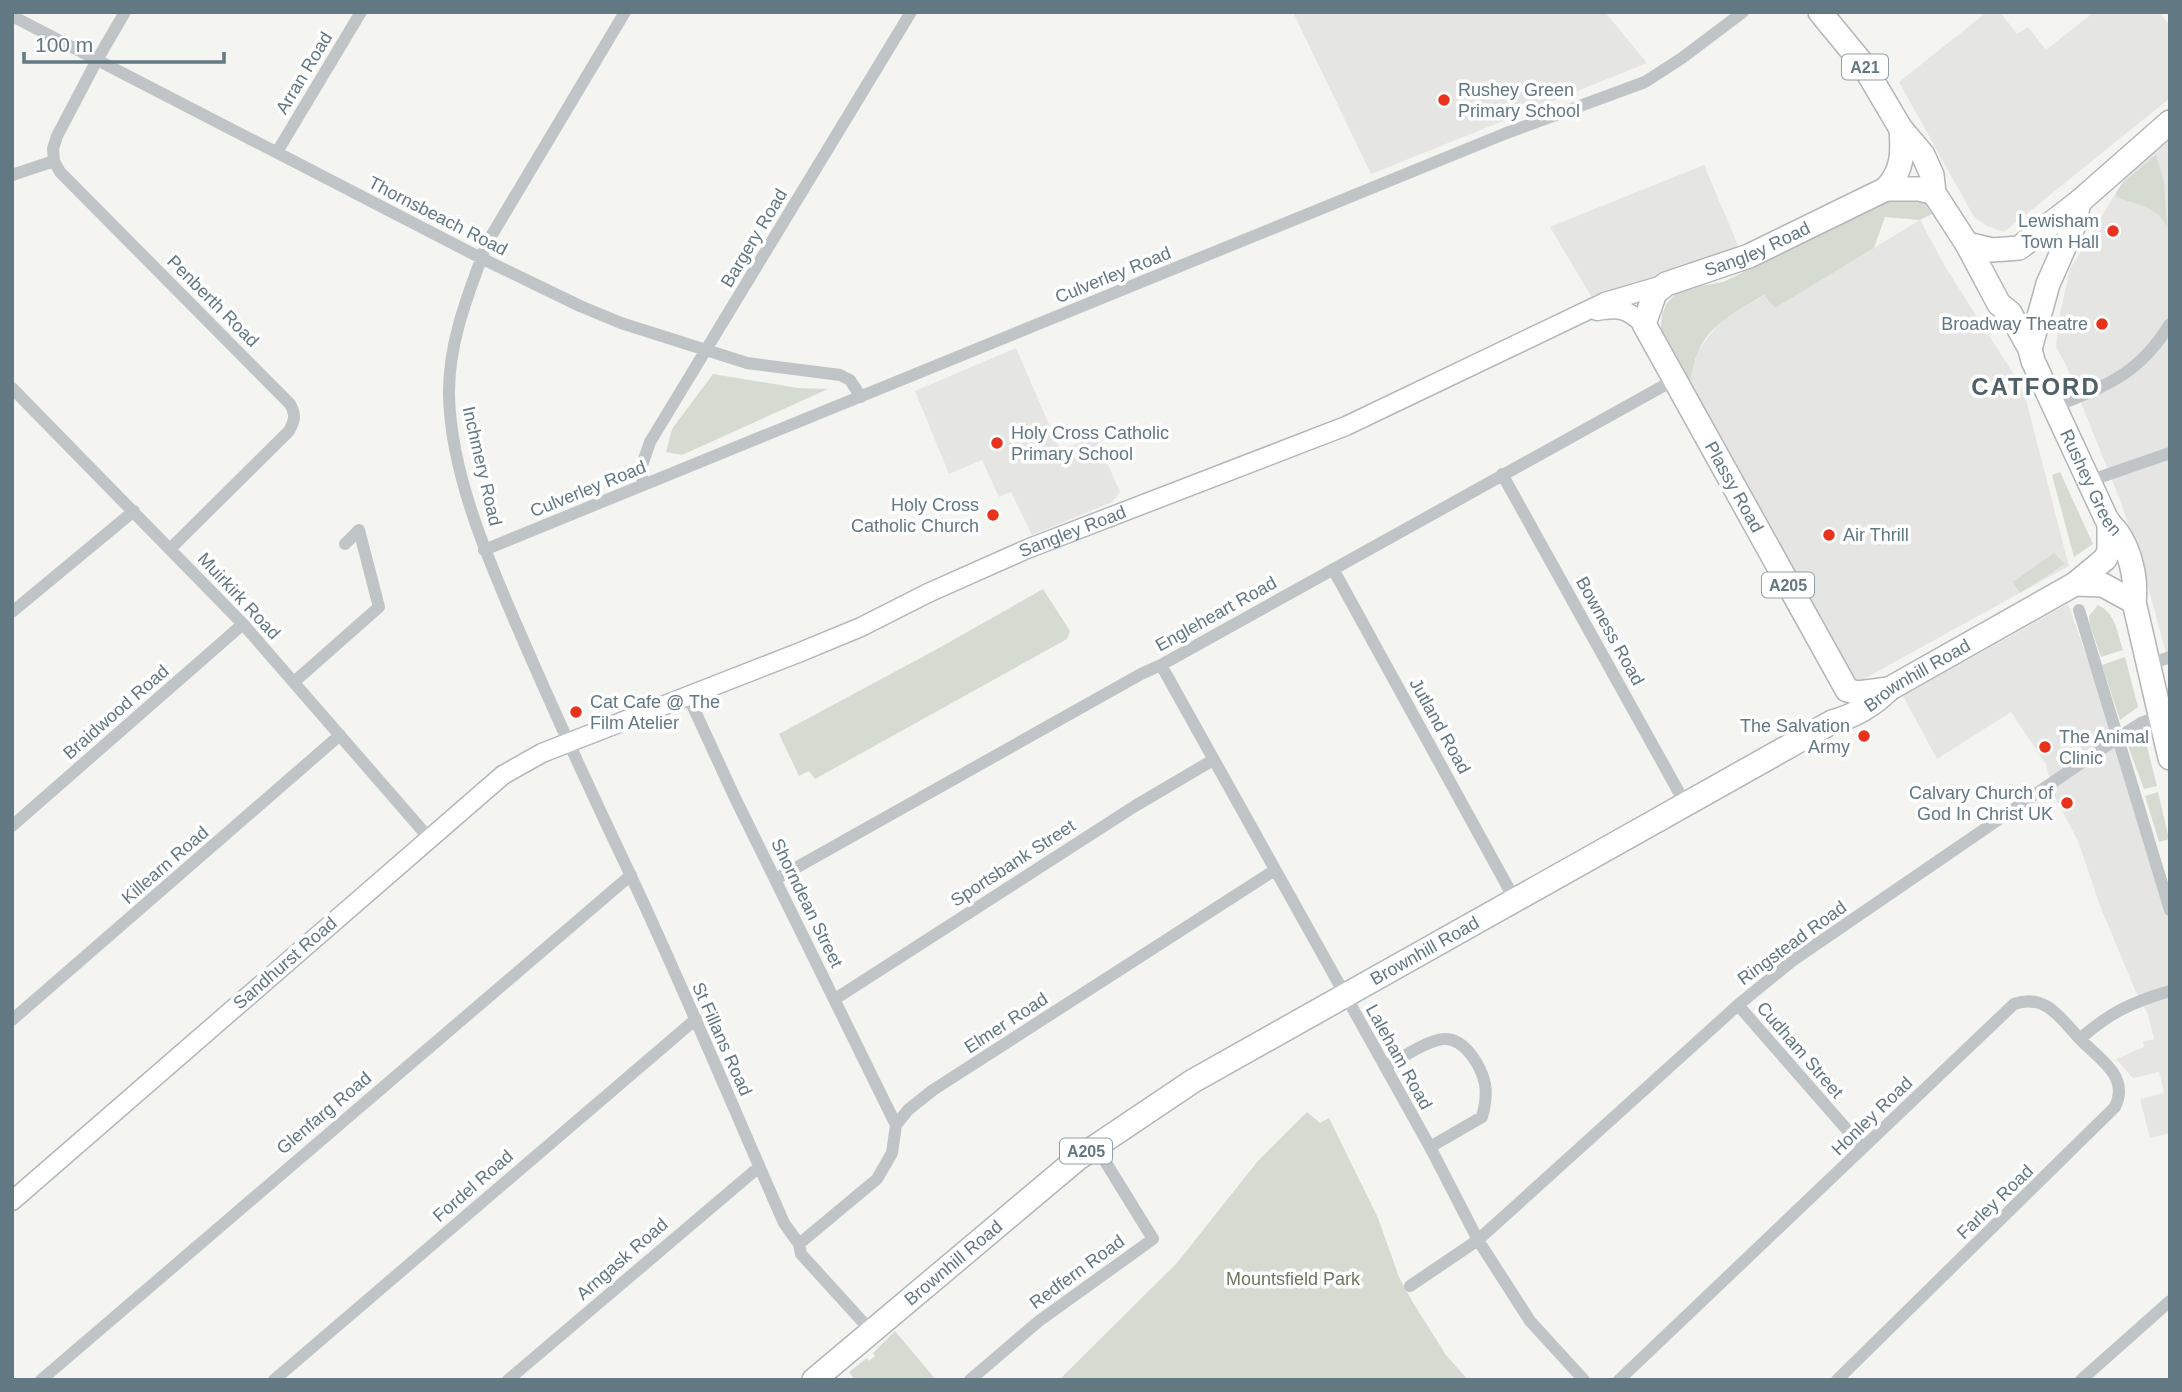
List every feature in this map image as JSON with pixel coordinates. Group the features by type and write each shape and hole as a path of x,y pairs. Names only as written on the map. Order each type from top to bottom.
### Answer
{"highway":[{"name":"A21","path":"1820,12 1862,63 1901,128 1923,155 1932,175 1934,193"},
{"path":"1967,244 1992,250 2019,247 2079,202 2170,122"},
{"path":"1886,190 1898,174 1903,154 1901,128"},
{"name":"Sangley Road","path":"1666,284 1749,256 1886,190 1919,189 1934,193"},
{"name":"Rushey Green","path":"1934,193 1967,244 1999,304 2010,313 2030,349 2033,361 2109,523 2121,539 2132,567 2136,589 2134,602 2170,758"},
{"path":"2030,349 2048,284 2074,225 2079,202"},
{"path":"1644,324 1655,293 1666,284"},
{"name":"Plassy Road","path":"1644,324 1847,690"},
{"name":"Brownhill Road","path":"814,1380 1011,1212 1095,1145 1193,1081 1832,722 1848,718 1874,704 1889,689 2075,584 2105,559 2109,551 2109,523"},
{"path":"2075,584 2103,585 2134,602"},
{"name":"A205","path":"1847,690 1858,693 1889,689"},
{"path":"1832,722 1847,690"}],"street":[{"path":"12,175 54,161 52,149 57,136 125,12"},
{"name":"Arran Road","path":"276,152 361,12"},
{"name":"Inchmery Road","path":"568,743 484,550 465,489 454,439 449,396 452,356 461,316 487,243 625,12"},
{"name":"Bargery Road","path":"644,485 640,471 650,442 911,12"},
{"name":"Culverley Road","path":"484,550 1504,134 1645,82 1743,12"},
{"name":"Thornsbeach Road","path":"12,16 481,258 621,323 747,363 840,375 850,380 861,397"},
{"name":"Penberth Road","path":"54,161 60,172 290,404 294,412 294,421 289,431 170,549"},
{"name":"Sangley Road","path":"568,743 861,626 1027,549 1346,426 1605,302 1666,284"},
{"name":"Sangley Road","path":"1577,316 1615,308 1628,311 1644,324"},
{"path":"2056,407 2108,385 2125,374 2151,352 2170,324"},
{"name":"Engleheart Road","path":"776,879 968,769 1674,380"},
{"name":"Muirkirk Road","path":"12,388 243,624 429,838"},
{"path":"2089,481 2170,453"},
{"name":"Bowness Road","path":"1502,474 1686,805"},
{"path":"12,612 134,511"},
{"path":"294,682 379,607 359,530 345,544"},
{"name":"Jutland Road","path":"1333,569 1515,900"},
{"path":"2079,610 2170,910"},
{"name":"Braidwood Road","path":"12,826 243,624"},
{"path":"2147,665 2170,657"},
{"name":"Laleham Road","path":"1161,665 1430,1147 1478,1240 1530,1321 1584,1380"},
{"name":"Shorndean Street","path":"688,696 896,1125"},
{"name":"Ringstead Road","path":"1410,1286 1478,1240 1738,1005 1792,961 2119,737 2141,723 2160,716"},
{"name":"Killearn Road","path":"12,1020 340,735"},
{"name":"Sandhurst Road","path":"12,1200 509,771 542,753 568,743"},
{"name":"St Fillans Road","path":"568,743 696,1019 784,1223 799,1244 801,1254 871,1331"},
{"name":"Sportsbank Street","path":"835,999 1135,806 1213,760"},
{"name":"Elmer Road","path":"896,1125 908,1110 933,1090 1275,870"},
{"name":"Glenfarg Road","path":"40,1380 631,875"},
{"path":"2080,1039 2115,1012 2134,1002 2170,991"},
{"name":"Honley Road","path":"1619,1380 2014,1004 2028,999 2042,1003 2053,1010 2080,1039"},
{"name":"Cudham Street","path":"1738,1005 1863,1148"},
{"name":"Fordel Road","path":"274,1380 696,1019"},
{"path":"1385,1067 1432,1042 1446,1039 1462,1044 1474,1061 1484,1081 1486,1092 1482,1117 1430,1147"},
{"name":"Farley Road","path":"1837,1380 2115,1107 2120,1097 2120,1086 2116,1077 2080,1039"},
{"path":"799,1244 877,1179 892,1153 896,1125"},
{"name":"Redfern Road","path":"970,1380 1040,1321 1153,1239 1095,1145"},
{"name":"Arngask Road","path":"508,1380 760,1167"},
{"path":"2081,1380 2170,1301"}],"shaded area":[{"name":"Rushey Green Primary School","path":"1293,12 1605,12 1647,63 1371,174"},
{"path":"1987,12 2000,12 2017,34 2028,27 2046,50 2094,12 2158,12 2170,25 2170,98 2004,232 1987,226 1974,217 1899,82"},
{"path":"2170,140 2170,668 2145,575 2120,500 2066,365 2056,347 2059,318 2070,269 2126,176"},
{"path":"1704,165 1740,250 1591,296 1550,227"},
{"path":"1920,220 1946,268 2018,381 2026,400 2069,566 1860,681 1851,675 1690,387 1692,370 1698,351 1721,320 1765,295 1775,308"},
{"name":"Holy Cross Catholic Primary School","path":"1016,348 1060,450 1096,437 1120,492 1112,502 1032,535 1011,492 999,497 982,460 949,474 915,391"},
{"path":"2068,604 2122,755 2170,920 2170,1133 2150,1138 2140,1099 2164,1093 2159,1072 2133,1078 2116,1059 2144,1047 2143,1042 2154,1039 2148,1014 2135,990 2099,903 2078,841 2054,795 2046,764 2011,712 1937,759 1903,696"}],"green space":[{"path":"2156,155 2164,182 2167,227 2152,210 2117,197 2116,193 2122,184"},
{"path":"1903,194 1922,199 1932,214 1920,220 1885,217 1874,248 1775,308 1764,295 1735,312 1704,340 1693,368 1690,387 1661,329 1662,314 1675,294 1683,289 1723,282"},
{"path":"713,374 798,388 828,389 682,455 666,452 672,429"},
{"path":"2060,472 2093,544 2074,557 2052,475"},
{"path":"2054,553 2065,564 2020,593 2013,582"},
{"path":"1043,589 1070,631 1067,639 815,779 809,771 799,776 779,734"},
{"path":"2098,605 2112,618 2123,650 2101,657 2089,616"},
{"path":"2125,657 2138,707 2120,720 2102,665"},
{"path":"2145,739 2157,786 2144,789 2128,746"},
{"path":"2158,792 2169,839 2159,842 2145,796"},
{"name":"Mountsfield Park","path":"1307,1112 1320,1123 1329,1118 1378,1218 1399,1277 1446,1355 1468,1380 1059,1380 1177,1263 1257,1162"},
{"path":"895,1331 936,1380 855,1380 849,1372 867,1358 869,1361 875,1356 873,1353"}],"place":[{"name":"Rushey Green Primary School","path":"1444,100"},
{"name":"Lewisham Town Hall","path":"2113,231"},
{"name":"Broadway Theatre","path":"2102,324"},
{"name":"Holy Cross Catholic Primary School","path":"997,443"},
{"name":"Holy Cross Catholic Church","path":"993,515"},
{"name":"Air Thrill","path":"1829,535"},
{"name":"Cat Cafe @ The Film Atelier","path":"576,712"},
{"name":"The Salvation Army","path":"1864,736"},
{"name":"The Animal Clinic","path":"2045,747"},
{"name":"Calvary Church of God In Christ UK","path":"2067,803"}],"district":[{"name":"CATFORD","path":"2036,387"}]}
